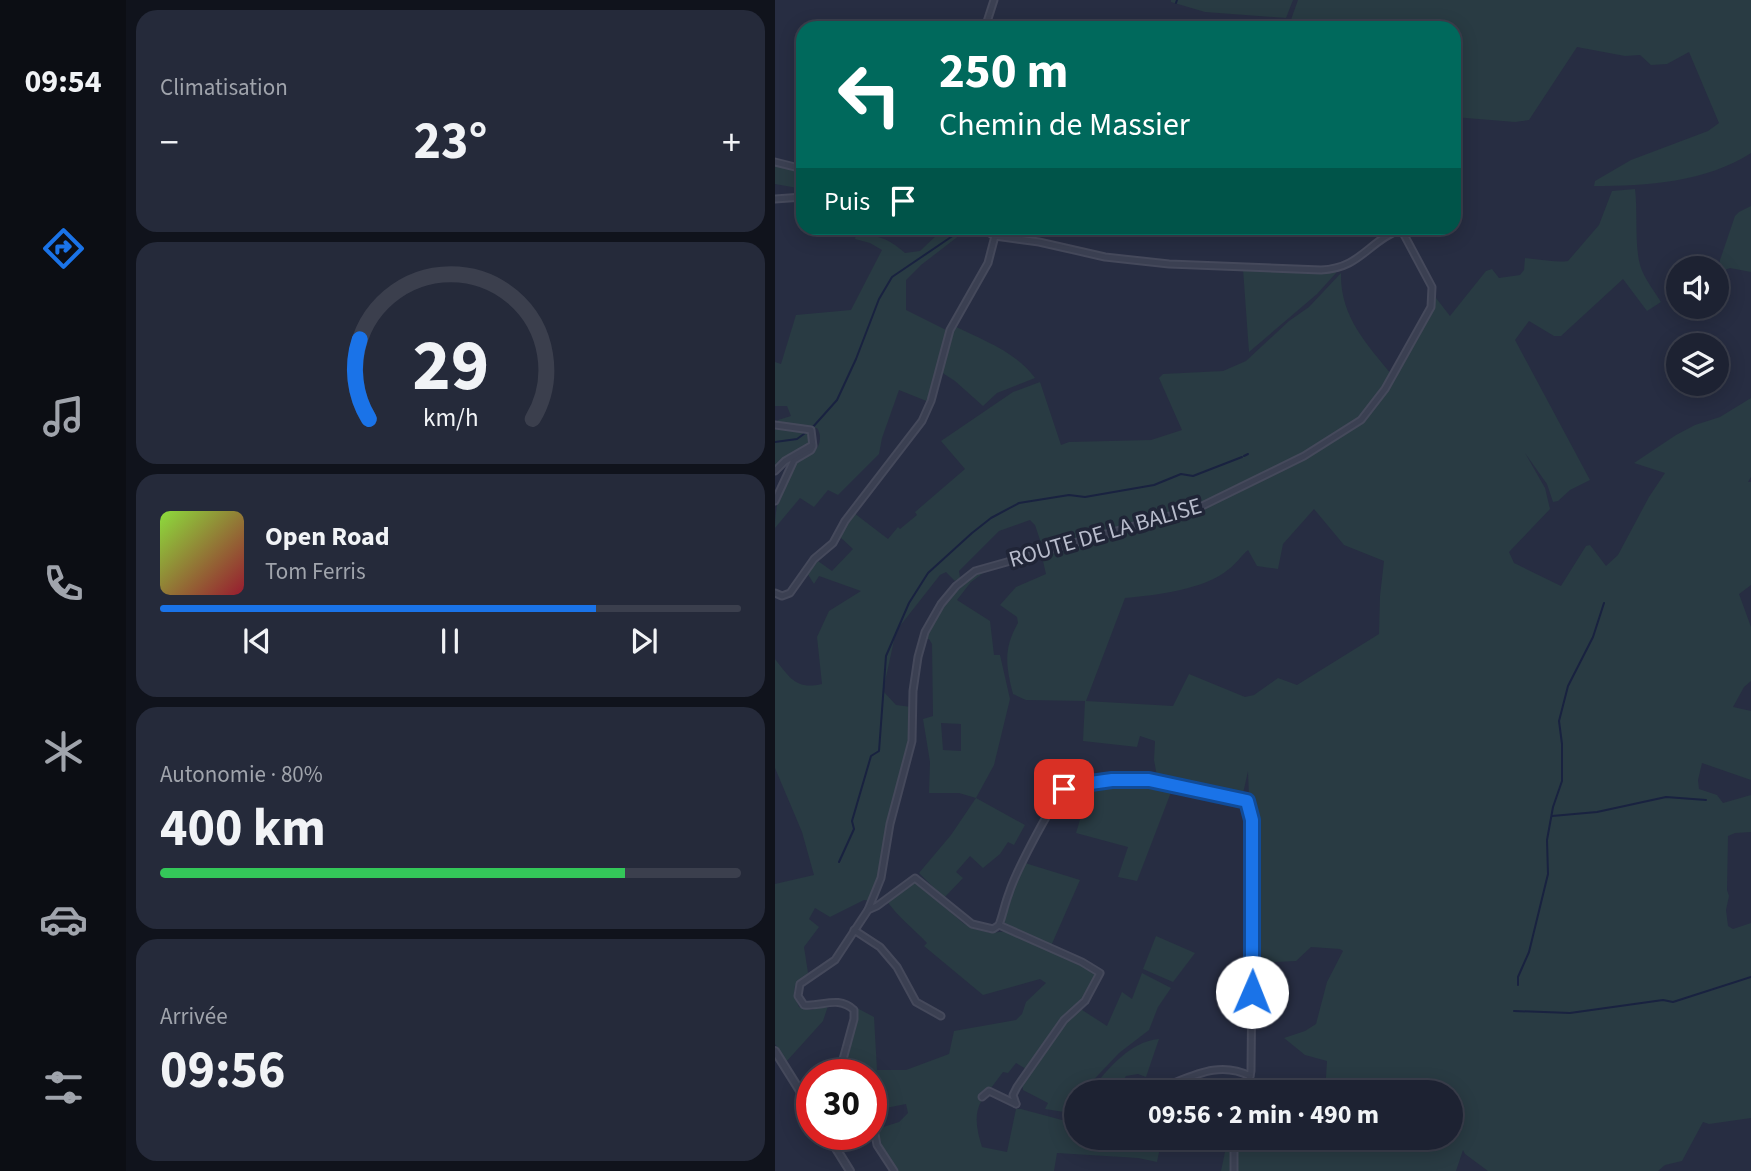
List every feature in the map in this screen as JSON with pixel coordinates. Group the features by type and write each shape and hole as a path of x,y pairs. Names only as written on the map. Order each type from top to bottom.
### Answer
{"street":[{"path":"987,21 994,0"},
{"path":"775,162 796,167"},
{"path":"775,199 796,198"},
{"name":"ROUTE DE LA BALISE","path":"995,236 1039,242 1096,256 1152,262 1321,270 1346,266 1388,235"},
{"name":"ROUTE DE LA BALISE","path":"868,910 881,878 890,824 912,741 913,691 923,639 930,622 954,587 975,572 993,565 1102,537 1198,508 1326,443 1355,425 1368,414 1423,325 1432,301 1432,286 1404,235"},
{"path":"775,593 782,596 790,593 814,559 833,542 845,521 923,421 950,330 988,263 995,236"},
{"path":"775,425 808,430 813,444 811,450 794,460 775,501"},
{"path":"775,471 785,461 813,444"},
{"path":"843,1059 854,1010 835,1001 804,1005 799,1000 798,990 802,982 835,960 868,910 915,878 972,925 993,929 999,925 1008,893 1064,789 1112,780 1149,780 1247,801 1252,820 1253,871 1249,1080"},
{"path":"982,1097 989,1091 1016,1104 1014,1096 1017,1087 1064,1020 1085,1001 1100,974 1082,962 999,925"},
{"path":"854,930 880,947 897,967 916,1002 941,1016"},
{"path":"775,1051 796,1084"},
{"path":"1183,1080 1215,1069 1234,1069 1250,1076"},
{"path":"837,1150 850,1171"},
{"path":"880,1150 894,1171"},
{"path":"1234,1150 1234,1171"}],"shaded area":[{"path":"1171,0 1293,0 1286,18 1205,12"},
{"path":"1298,0 1751,0 1751,153 1734,163 1696,176 1635,185 1594,186 1595,181 1631,160 1708,131 1719,123 1689,52 1667,64 1651,65 1640,55 1625,56 1577,47 1529,120 1515,122 1461,118 1461,21 1290,21"},
{"path":"775,164 796,168 796,188 775,184"},
{"path":"1635,189 1639,260 1645,276 1661,302 1647,311 1623,279 1561,336 1554,336 1529,321 1515,340 1590,480 1553,502 1547,484 1525,453 1545,488 1550,509 1509,552 1514,563 1561,586 1586,546 1590,545 1606,566 1618,555 1665,473 1634,463 1676,435 1720,417 1751,398 1751,477 1748,482 1751,482 1751,585 1739,594 1751,627 1751,681 1744,687 1733,707 1751,711 1751,780 1702,763 1698,780 1699,789 1717,795 1723,803 1751,795 1751,832 1728,836 1729,896 1726,910 1728,926 1733,929 1751,923 1751,1118 1709,1124 1703,1122 1682,1161 1665,1165 1658,1171 1488,1171 1463,1150 1463,1080 1326,1080 1327,1061 1305,1055 1284,1038 1316,1024 1327,982 1343,951 1311,947 1296,961 1255,963 1254,826 1248,771 1242,798 1172,783 1157,776 1155,741 1140,736 1137,747 1083,741 1085,701 1026,700 1013,694 1007,658 1010,641 1018,623 1017,617 1000,605 1016,587 1046,574 1042,557 1045,555 1035,525 1030,520 999,531 959,571 960,578 955,581 946,572 940,575 896,631 883,691 896,705 911,707 911,742 888,821 881,869 870,901 864,900 830,917 815,908 809,919 819,927 804,947 808,973 795,986 794,994 799,1007 812,1010 829,1003 823,1021 786,1062 775,1044 775,884 814,875 802,832 775,768 775,659 794,681 806,685 822,684 817,637 829,611 861,591 819,576 814,584 807,573 818,561 832,571 853,549 839,536 854,513 888,539 898,527 900,529 917,515 915,512 965,469 941,441 1013,392 1040,382 1061,445 1069,442 1151,440 1182,430 1159,378 1163,374 1223,371 1246,361 1289,321 1309,307 1341,273 1345,303 1356,328 1392,375 1364,415 1298,457 1214,497 1217,502 1305,457 1360,424 1372,411 1426,322 1434,299 1436,298 1450,316 1486,271 1492,269 1499,278 1520,275 1524,270 1525,258 1568,261 1599,225 1612,191","holes":["1314,509 1344,545 1384,561 1379,634 1297,685 1278,678 1254,695 1245,697 1189,674 1173,706 1086,701 1125,598 1179,590 1207,582 1229,569 1248,550 1257,566 1278,569 1283,544"]},
{"path":"1751,206 1751,272 1729,268 1729,256 1721,256 1735,216"},
{"path":"856,235 883,238 905,253 920,251 937,235 960,235 906,280 906,310 946,330 929,402 899,390 879,454 838,495 828,490 814,507 800,498 775,528 777,504 788,472 796,462 817,448 820,439 817,428 778,424 778,420 791,416 787,406 775,406 775,362 781,364 796,315 851,310 882,250 855,239"},
{"path":"1243,269 1336,273 1317,294 1249,352"},
{"path":"954,326 1009,354 1035,378 997,393 983,406 941,372"},
{"path":"775,428 805,431 810,436 808,444 775,467"},
{"path":"981,571 983,573 971,582 957,600 990,621 994,655 1000,655 1010,699 994,765 976,798 959,793 929,793 930,762 923,719 933,716 932,644 929,639 924,639 954,590","holes":["941,723 961,724 961,751 943,750"]},
{"path":"1129,783 1173,787 1137,881 1118,877 1128,847 1076,833 1090,786"},
{"path":"976,798 1025,825 1014,845 1008,842 1000,854 983,868 970,856 956,872 963,878 944,898 919,873 951,835"},
{"path":"1025,863 1080,880 1051,946 1005,923 1016,880"},
{"path":"915,881 963,923 974,929 991,933 1008,931 1097,972 1085,998 1061,1020 1026,1069 1016,1063 1008,1073 1003,1072 991,1088 982,1091 977,1129 982,1147 1007,1152 1016,1109 1021,1109 1064,1120 1064,1150 1160,1150 1157,1162 1138,1158 1057,1153 1054,1171 896,1171 883,1150 887,1150 887,1126 899,1122 908,1113 906,1104 887,1108 887,1070 906,1070 949,1054 954,1031 1016,1020 1022,1014 1026,1002 1046,983 1040,979 983,995 924,946 927,943 887,901 908,883"},
{"path":"1156,936 1195,953 1173,982 1143,969"},
{"path":"1142,973 1171,988 1158,1007 1149,1030 1119,1053 1093,1080 1064,1080 1064,1112 1045,1109 1048,1103 1023,1090 1022,1083 1065,1021 1079,1008 1107,1026 1122,992 1132,999"},
{"path":"857,1008 874,1017 876,1059 846,1059"},
{"path":"1159,1039 1146,1077 1138,1074 1126,1076 1124,1080 1099,1080 1128,1051 1148,1041"},
{"path":"1225,1150 1463,1150 1456,1171 1221,1171"}],"waterway":[{"path":"812,428 837,400 879,299 892,277 954,235"},
{"path":"775,442 797,439 808,431"},
{"path":"1244,456 1248,454"},
{"path":"839,862 854,829 852,821 871,756 879,751 886,656 909,603 928,573 991,518 1019,503 1069,495 1085,497 1154,485 1181,474 1193,476 1242,457"},
{"path":"1518,985 1548,874 1547,840 1553,807 1562,781 1559,721 1568,686 1593,637 1604,603"},
{"path":"1552,816 1597,812 1666,797 1706,800"},
{"path":"1514,1011 1570,1013 1663,1000 1673,1002 1751,977"}],"route":[{"path":"1064,789 1112,780 1149,780 1247,801 1252,820 1252,992"}]}
